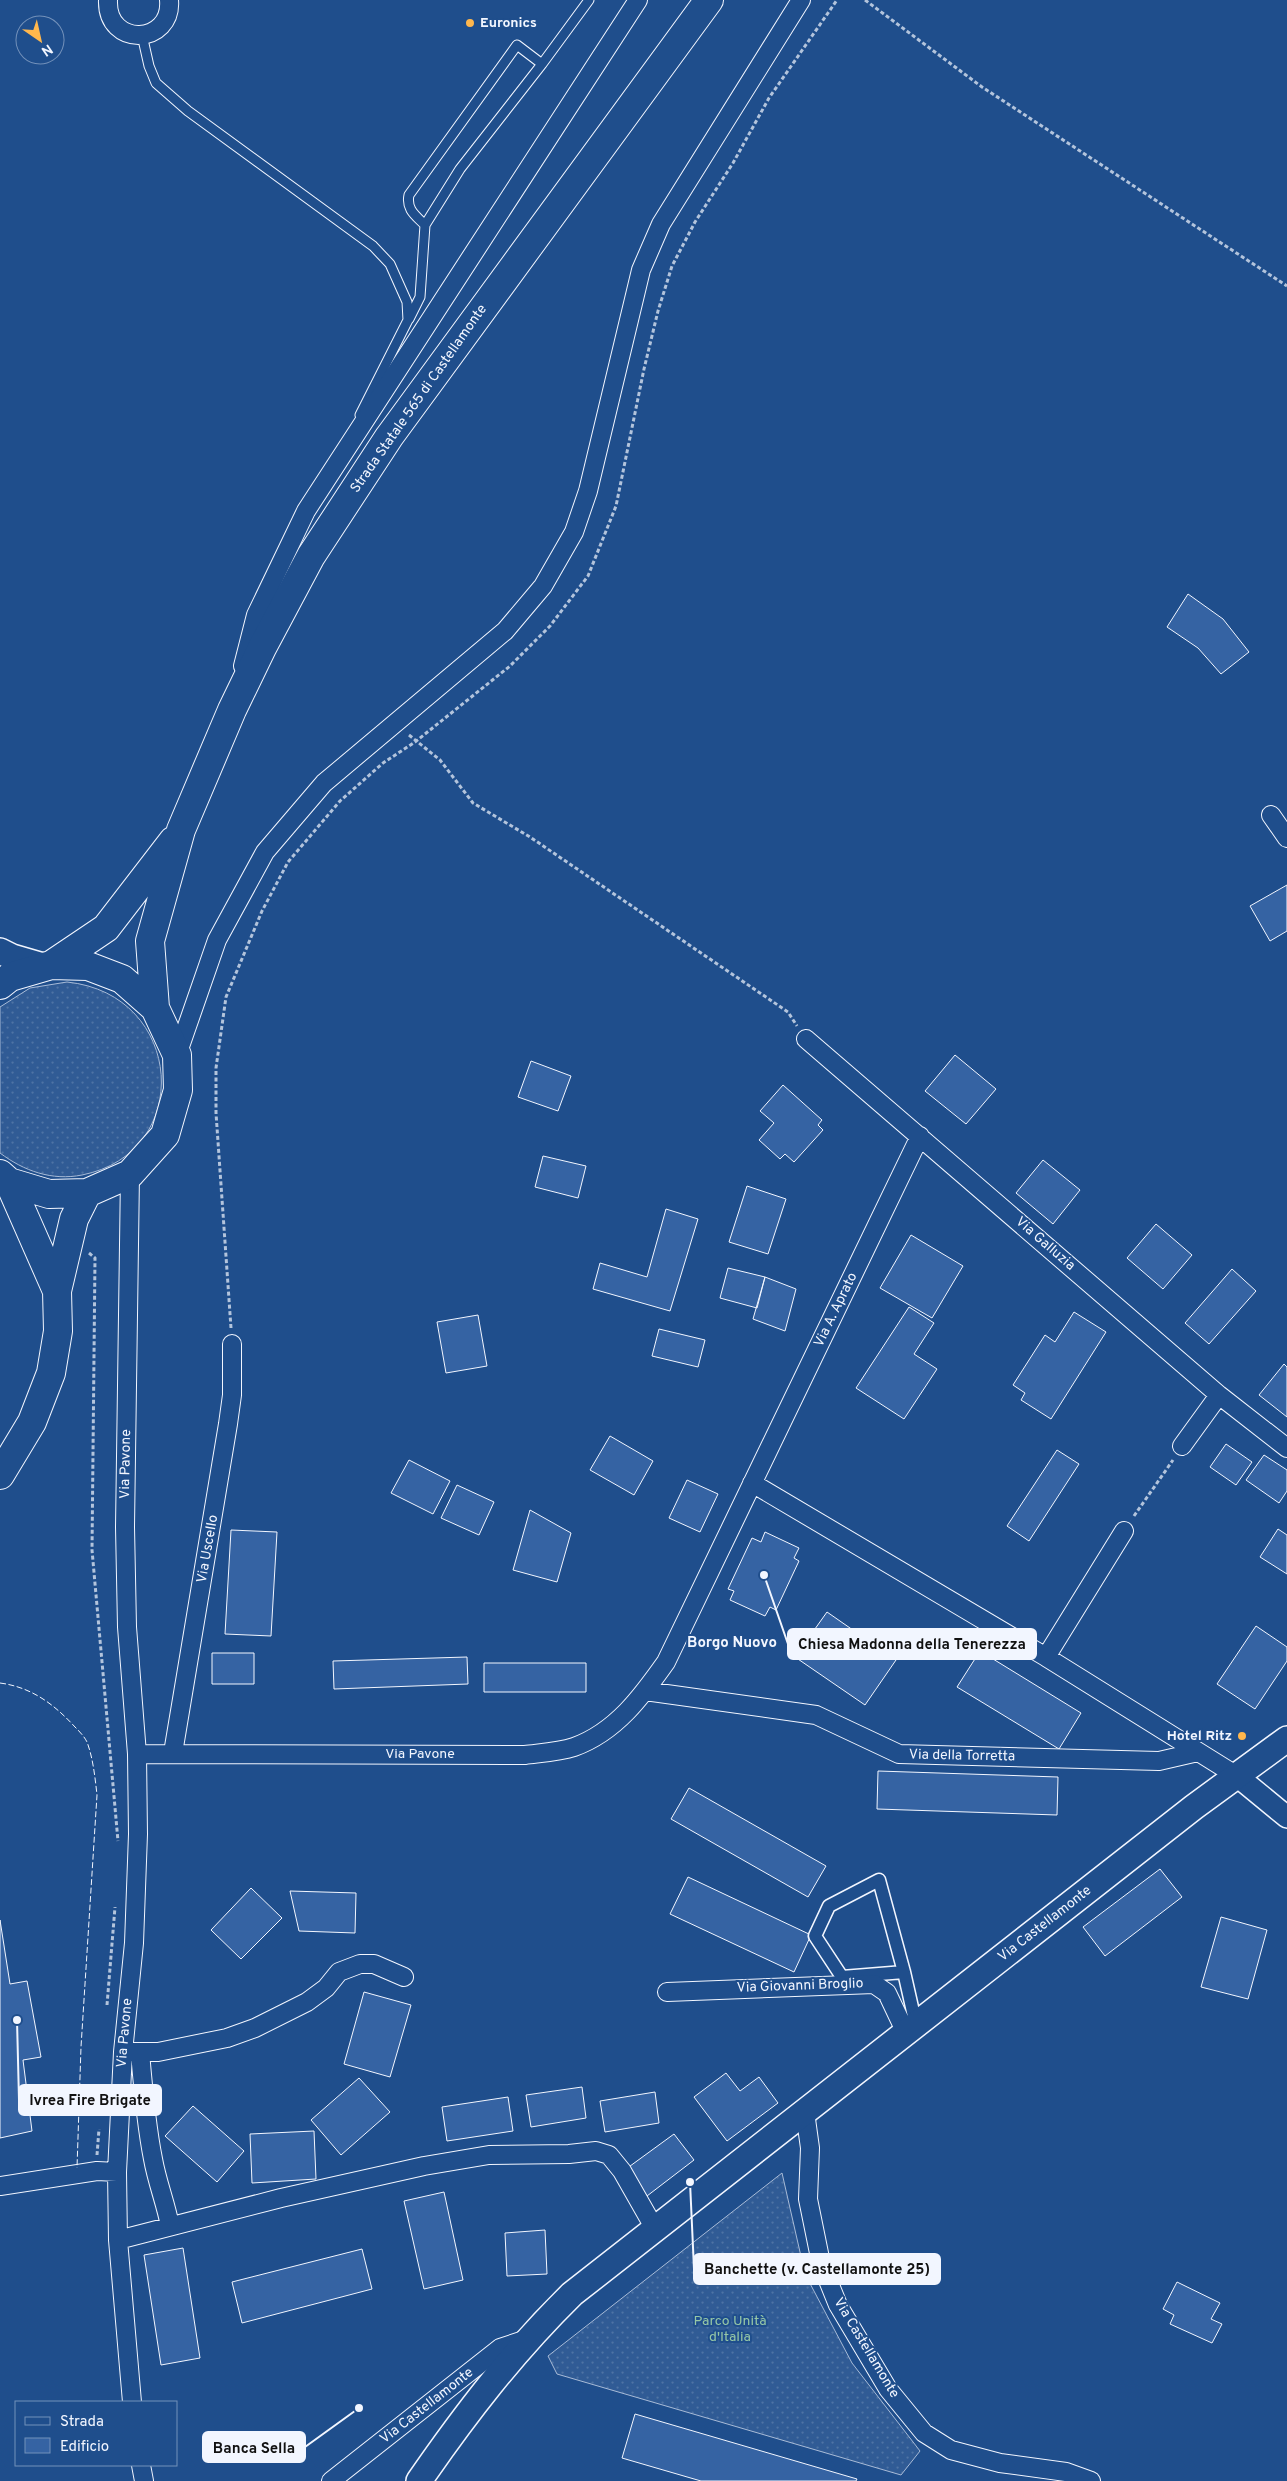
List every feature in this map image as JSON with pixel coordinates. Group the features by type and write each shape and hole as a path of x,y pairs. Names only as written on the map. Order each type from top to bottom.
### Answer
{"main road":[{"name":"Strada Statale 565 di Castellamonte","path":"155,1008 150,941 181,830 232,710 262,648 311,556 389,437 710,0"},
{"name":"Strada Statale 565 di Castellamonte","path":"47,965 106,928 181,830"},
{"path":"0,951 12,957 47,965 88,966 122,979 155,1008 176,1055 178,1090 165,1135 130,1174 87,1192 49,1194 4,1178"},
{"path":"0,985 10,977 47,965"},
{"path":"4,1178 57,1291"},
{"path":"0,1475 32,1422 51,1373 58,1331 57,1291 74,1219 87,1192"},
{"name":"Via Castellamonte","path":"419,2481 456,2427 527,2339 572,2294 1287,1739"}],"street":[{"path":"108,0 110,17 116,25 123,32 142,35 152,32 167,18 169,0"},
{"path":"232,710 256,615 306,511 638,0"},
{"path":"176,1055 217,940 265,852 324,783 505,631 543,586 574,532 588,491 641,270 661,224 800,0"},
{"path":"1271,815 1287,838"},
{"name":"Via Galluzia","path":"806,1039 1219,1395 1287,1448"},
{"name":"Via A. Aprato","path":"666,1662 920,1136"},
{"name":"Via Pavone","path":"130,1174 125,1527 128,1627 137,1754 138,1834 132,2052 117,2172 118,2240 132,2401"},
{"name":"Via Uscello","path":"174,1753 228,1424 232,1395 232,1344"},
{"path":"1182,1446 1219,1395"},
{"path":"752,1483 1046,1657 1237,1776 1287,1817"},
{"path":"1046,1657 1124,1532"},
{"name":"Via Pavone","path":"137,1754 524,1755 573,1747 605,1733 646,1692 666,1662"},
{"name":"Via della Torretta","path":"646,1692 816,1715 899,1754 1159,1761 1198,1752"},
{"path":"904,1972 842,1977 815,1936 829,1906 879,1880 904,1972 911,2029"},
{"path":"170,2226 164,2195 153,2161 146,2115 132,2052 167,2050 227,2038 255,2028 307,2002 326,1988 339,1972 360,1964 374,1964 404,1978"},
{"name":"Via Giovanni Broglio","path":"667,1992 874,1984 887,1993 911,2029"},
{"name":"Via Castellamonte","path":"805,2112 810,2148 808,2199 821,2262 838,2305 888,2389 924,2434 951,2450 1000,2463 1066,2472 1091,2481"},
{"path":"118,2240 424,2166 489,2154 569,2154 596,2151 609,2155 618,2166 655,2229"},
{"path":"0,2186 96,2171 117,2172"},
{"name":"Via Castellamonte","path":"331,2481 500,2348 527,2339"},
{"path":"141,2466 144,2481"}],"lane":[{"path":"344,454 366,400 420,298 425,225 460,169 589,0"},
{"path":"142,35 149,66 156,83 188,111 373,246 390,264 407,302 408,320"},
{"path":"425,225 411,211 407,203 409,195 467,112 517,45 542,64"}],"path":[{"path":"232,1344 216,1113 216,1068 226,997 262,911 288,862 340,801 382,762 415,742 510,666 550,626 588,576 616,506 644,369 658,311 672,266 695,222 733,163 769,98 837,0"},
{"path":"865,0 982,87 1287,286"},
{"path":"396,722 415,742 440,760 473,803 530,837 788,1012 806,1039"},
{"path":"67,1248 82,1248 95,1258 92,1550 118,1845"},
{"path":"1124,1532 1182,1446"},
{"path":"106,2015 116,1902"},
{"path":"96,2171 99,2122"}],"green space":[{"path":"67,982 106,993 135,1014 153,1043 161,1075 158,1107 144,1137 119,1161 82,1175 60,1177 39,1173 19,1165 0,1153 0,1007 30,988"},
{"name":"Parco Unità d'Italia","path":"782,2173 805,2274 852,2363 920,2451 901,2475 557,2374 548,2356"}],"building":[{"path":"1188,594 1223,619 1249,652 1221,674 1198,648 1167,627"},
{"path":"1287,885 1287,931 1270,941 1250,906"},
{"path":"955,1055 996,1089 966,1124 925,1091"},
{"path":"531,1061 571,1076 558,1111 518,1097"},
{"path":"783,1085 822,1120 818,1125 823,1130 794,1162 785,1154 780,1159 759,1140 774,1123 760,1111"},
{"path":"543,1156 586,1166 578,1198 535,1187"},
{"path":"1043,1160 1080,1190 1053,1224 1016,1193"},
{"path":"747,1186 786,1199 768,1254 729,1242"},
{"path":"666,1209 698,1219 670,1311 593,1289 600,1263 647,1277"},
{"path":"1156,1224 1192,1255 1163,1289 1127,1258"},
{"path":"911,1235 963,1266 932,1318 880,1288"},
{"path":"728,1268 765,1277 757,1308 720,1298"},
{"path":"1232,1269 1256,1291 1209,1344 1185,1323"},
{"path":"765,1277 796,1289 785,1331 753,1319"},
{"path":"909,1307 934,1323 914,1354 937,1369 904,1419 856,1388"},
{"path":"1074,1312 1106,1332 1051,1419 1021,1400 1025,1393 1013,1385 1045,1335 1055,1342"},
{"path":"478,1315 487,1366 446,1373 437,1322"},
{"path":"659,1329 705,1340 698,1367 652,1356"},
{"path":"1284,1364 1287,1367 1287,1417 1259,1395"},
{"path":"610,1436 653,1461 634,1495 590,1470"},
{"path":"1226,1444 1252,1462 1236,1485 1210,1467"},
{"path":"1057,1450 1079,1464 1029,1541 1007,1526"},
{"path":"1264,1455 1287,1470 1287,1491 1279,1503 1246,1480"},
{"path":"409,1460 450,1481 433,1514 391,1493"},
{"path":"687,1480 718,1494 700,1532 669,1518"},
{"path":"457,1485 494,1502 479,1535 441,1518"},
{"path":"530,1510 571,1533 557,1582 513,1570"},
{"path":"1278,1529 1287,1535 1287,1574 1260,1557"},
{"path":"231,1530 277,1532 271,1636 225,1634"},
{"path":"765,1532 799,1548 794,1558 799,1561 776,1610 770,1607 765,1616 730,1600 734,1591 728,1589 752,1538 761,1542"},
{"path":"827,1612 896,1660 865,1705 795,1657"},
{"path":"1256,1626 1287,1647 1287,1661 1255,1709 1217,1684"},
{"path":"980,1651 1081,1713 1059,1749 957,1687"},
{"path":"212,1653 254,1653 254,1684 212,1684"},
{"path":"467,1657 468,1684 334,1689 333,1661"},
{"path":"484,1663 586,1663 586,1692 484,1692"},
{"path":"878,1771 1058,1777 1057,1815 877,1809"},
{"path":"689,1788 826,1866 808,1897 671,1819"},
{"path":"1160,1869 1182,1897 1105,1956 1083,1927"},
{"path":"688,1877 811,1935 794,1972 670,1914"},
{"path":"251,1888 282,1918 241,1959 211,1930"},
{"path":"290,1891 356,1893 355,1933 299,1931"},
{"path":"1221,1917 1267,1930 1248,1999 1201,1987"},
{"path":"0,1920 10,1984 27,1981 41,2057 23,2060 32,2131 0,2138"},
{"path":"364,1992 411,2005 390,2077 344,2064"},
{"path":"726,2073 740,2091 759,2077 778,2103 727,2141 694,2097"},
{"path":"359,2078 390,2112 341,2155 311,2120"},
{"path":"582,2087 586,2118 531,2127 526,2095"},
{"path":"655,2092 659,2123 605,2132 600,2101"},
{"path":"508,2097 513,2131 447,2141 442,2107"},
{"path":"193,2106 244,2151 217,2182 165,2136"},
{"path":"314,2131 316,2179 252,2183 250,2134"},
{"path":"674,2134 694,2160 647,2196 626,2169"},
{"path":"444,2192 463,2280 424,2289 404,2201"},
{"path":"545,2230 547,2274 507,2276 505,2233"},
{"path":"183,2248 200,2358 161,2365 144,2255"},
{"path":"362,2249 372,2289 242,2323 232,2282"},
{"path":"1177,2282 1220,2303 1211,2319 1222,2324 1212,2343 1170,2324 1174,2315 1163,2309"},
{"path":"635,2414 857,2479 856,2481 701,2481 622,2458"}],"fence":[{"path":"0,1683 22,1688 41,1698 59,1711 86,1740 94,1768 97,1795 81,2047 77,2168"}],"place":[{"name":"Euronics","path":"470,23"},
{"name":"Chiesa Madonna della Tenerezza","path":"764,1575"},
{"name":"Hotel Ritz","path":"1242,1736"},
{"name":"Ivrea Fire Brigate","path":"17,2020"},
{"name":"Banchette (v. Castellamonte 25)","path":"690,2182"},
{"name":"Banca Sella","path":"359,2408"}],"district":[{"name":"Borgo Nuovo","path":"732,1643"}]}
